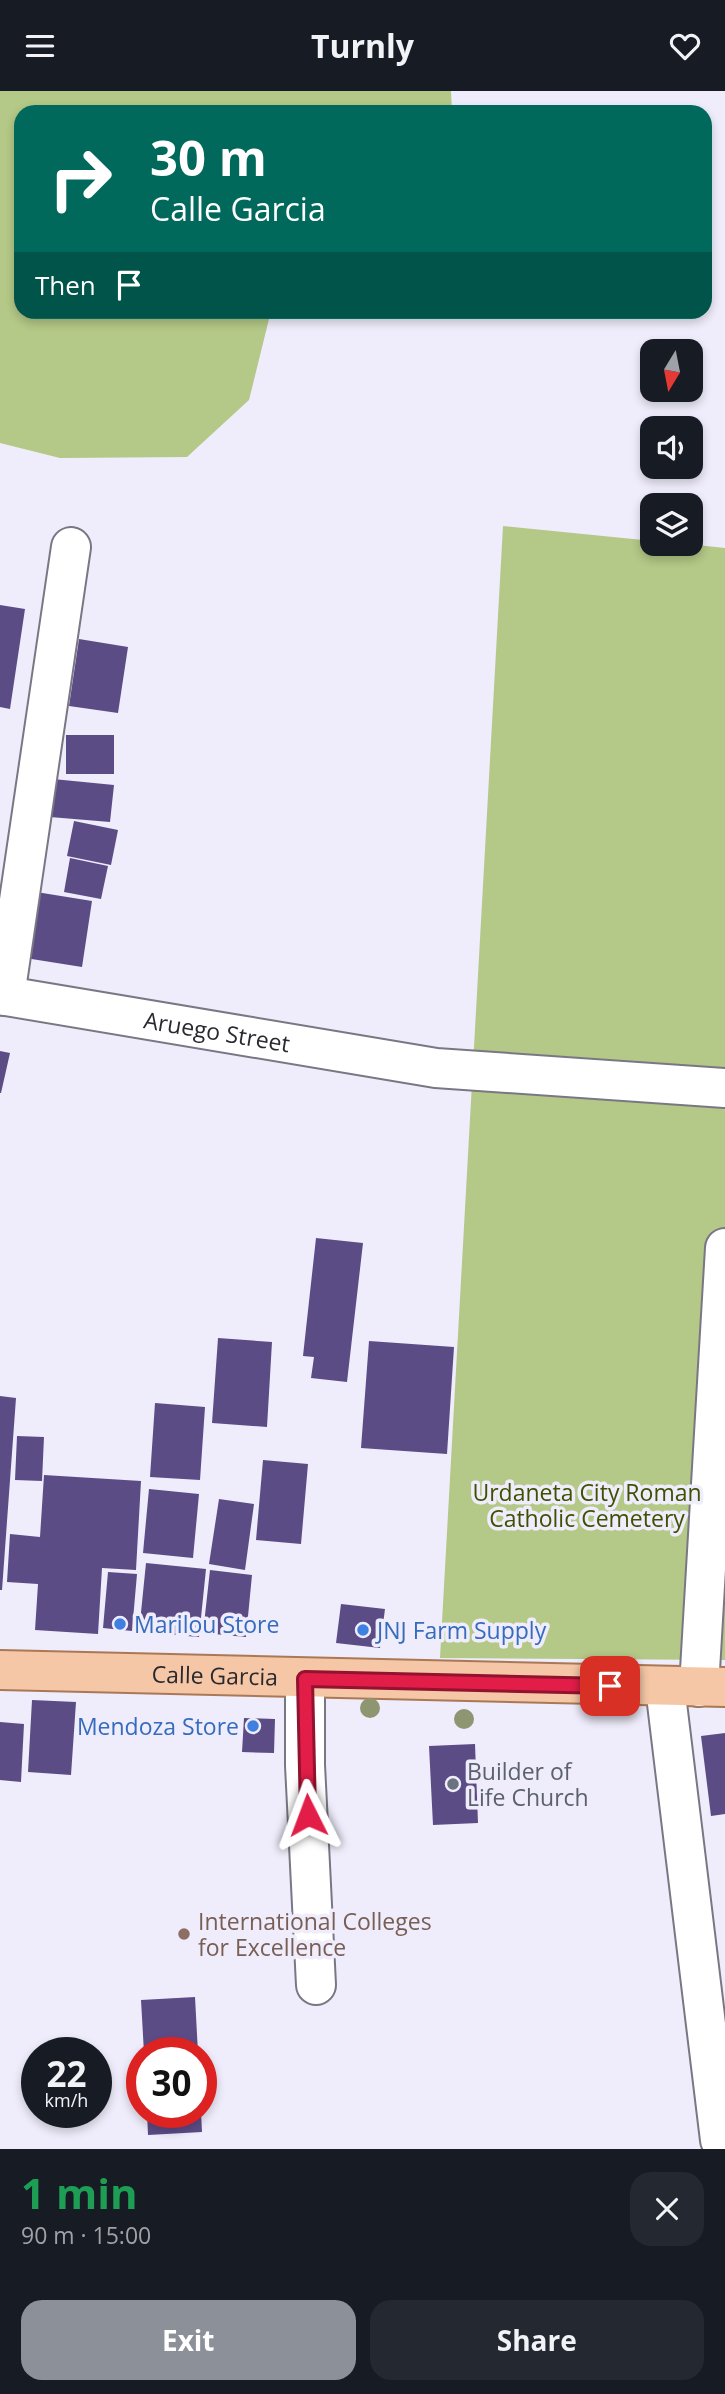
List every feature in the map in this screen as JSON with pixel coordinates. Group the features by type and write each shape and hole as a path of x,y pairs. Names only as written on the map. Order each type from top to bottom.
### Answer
{"main road":[{"name":"Calle Garcia","path":"0,1670 696,1687"}],"street":[{"path":"2,996 71,547"},
{"name":"Aruego Street","path":"2,996 436,1068 725,1088"},
{"path":"720,2140 696,1687 725,1248"},
{"path":"305,1679 305,1766 316,1985"}],"green space":[{"path":"0,91 451,91 452,105 14,105 14,319 269,319 249,400 187,457 60,458 0,443"},
{"name":"Urdaneta City Roman Catholic Cemetery","path":"503,526 640,540 640,556 703,556 703,546 725,548 725,1660 440,1658"}],"building":[{"path":"0,605 25,609 10,709 0,707"},
{"path":"79,639 128,647 118,713 69,706"},
{"path":"66,735 114,735 114,774 66,774"},
{"path":"53,779 114,785 110,822 50,817"},
{"path":"74,821 118,830 111,865 67,856"},
{"path":"70,858 108,866 101,899 64,892"},
{"path":"30,891 92,901 82,967 19,957"},
{"path":"0,1051 10,1053 1,1093 0,1093"},
{"path":"316,1238 363,1243 347,1382 311,1378 314,1357 303,1356"},
{"path":"218,1338 272,1342 267,1427 212,1423"},
{"path":"369,1341 454,1347 447,1454 361,1448"},
{"path":"0,1396 16,1398 2,1590 0,1590"},
{"path":"155,1403 205,1407 200,1480 150,1477"},
{"path":"17,1436 44,1437 42,1481 15,1480"},
{"path":"263,1460 308,1464 301,1544 256,1540"},
{"path":"44,1475 141,1481 136,1570 102,1568 98,1634 35,1630 38,1584 7,1582 10,1534 40,1537"},
{"path":"149,1489 199,1494 193,1558 143,1553"},
{"path":"219,1499 254,1504 245,1570 209,1564"},
{"path":"146,1563 206,1569 199,1637 139,1632"},
{"path":"210,1570 252,1575 246,1637 203,1633"},
{"path":"108,1572 137,1574 132,1631 103,1628"},
{"path":"341,1604 385,1609 380,1648 336,1643"},
{"path":"32,1700 76,1702 71,1775 28,1772"},
{"path":"244,1718 275,1719 274,1753 242,1752"},
{"path":"0,1722 24,1724 21,1782 0,1780"},
{"path":"725,1733 725,1814 711,1816 701,1736"},
{"name":"Builder of Life Church","path":"475,1744 478,1823 433,1825 429,1746"},
{"path":"195,1997 197,2037 143,2037 141,2000"},
{"path":"148,2128 202,2128 202,2132 148,2135"}],"place":[{"name":"Marilou Store","path":"120,1624"},
{"name":"JNJ Farm Supply","path":"363,1630"},
{"name":"Mendoza Store","path":"253,1726"},
{"name":"Builder of Life Church","path":"453,1784"},
{"name":"International Colleges for Excellence","path":"184,1934"}],"route":[{"path":"308,1815 305,1679 610,1686"}]}
